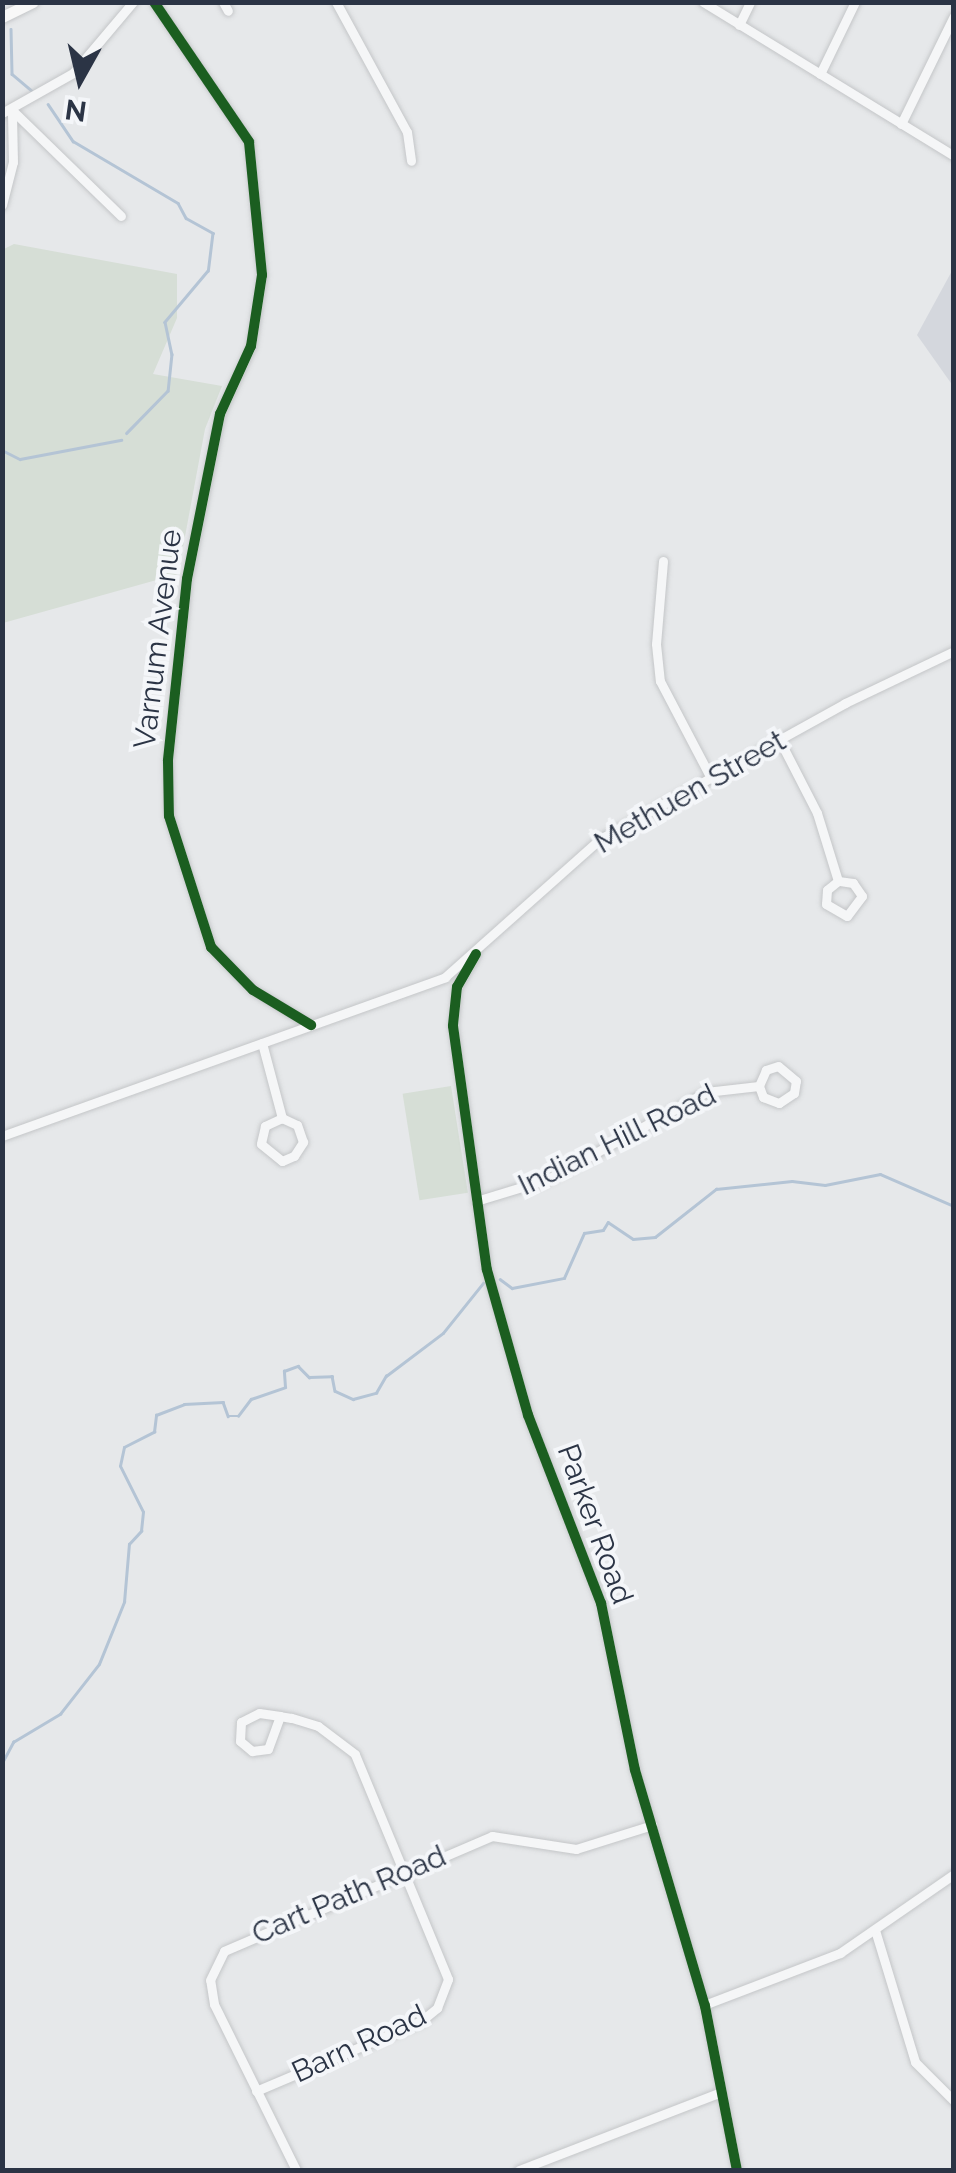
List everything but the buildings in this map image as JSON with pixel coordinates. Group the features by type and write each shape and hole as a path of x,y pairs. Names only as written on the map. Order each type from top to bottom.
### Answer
{"main road":[{"path":"2,18 34,2"}],"street":[{"path":"7,112 73,73 133,2"},
{"name":"Varnum Avenue","path":"154,2 250,142 262,275 251,346 220,414 187,580 169,747 169,816 211,947 238,977 311,1025"},
{"path":"336,2 406,132 411,160"},
{"path":"703,2 954,156"},
{"path":"739,26 750,2"},
{"path":"820,74 855,2"},
{"path":"901,124 954,16"},
{"path":"2,205 13,162 7,112"},
{"path":"7,112 121,216"},
{"path":"663,561 656,644 660,681 712,778"},
{"name":"Methuen Street","path":"2,1136 432,983 476,954 600,839 954,652"},
{"path":"780,742 817,812 838,881 825,901 833,913 847,916 862,896 853,883 838,881"},
{"name":"Parker Road","path":"476,954 457,987 453,1010 476,1201 512,1367 601,1603 652,1825 704,2005 737,2170"},
{"path":"262,1043 282,1118 297,1126 302,1142 294,1156 282,1161 265,1153 260,1140 268,1123 282,1118"},
{"name":"Indian Hill Road","path":"778,1066 796,1081 794,1094 780,1103 763,1097 759,1086 766,1070 778,1066"},
{"name":"Indian Hill Road","path":"476,1201 548,1179 706,1092 759,1086"},
{"path":"280,1716 268,1749 242,1745 238,1729 247,1716 280,1716 327,1730 354,1754 406,1872"},
{"name":"Cart Path Road","path":"296,2170 211,1995 219,1958 246,1938 501,1834 576,1848 652,1825"},
{"name":"Barn Road","path":"256,2091 438,2008 446,1988 444,1961 406,1872"},
{"path":"704,2005 830,1958 954,1874"},
{"path":"875,1930 914,2062 954,2101"},
{"path":"519,2170 721,2092"}],"shaded area":[{"path":"14,244 177,274 177,318 153,374 222,386 205,429 178,574 3,623 2,250"},
{"path":"953,269 953,386 917,335"},
{"path":"451,1086 468,1193 419,1200 403,1094"}],"waterway":[{"path":"11,29 12,74 31,90"},
{"path":"48,104 73,141 178,203 186,218 213,233 208,271 165,322 172,354 168,391 127,433"},
{"path":"2,450 20,459 121,440"},
{"path":"500,1279 512,1288 564,1278 584,1233 603,1230 608,1222 633,1239 655,1237 716,1189 792,1181 825,1185 880,1174 954,1206"},
{"path":"2,1763 13,1742 60,1714 99,1664 124,1602 129,1544 141,1531 143,1512 120,1466 124,1447 154,1432 156,1415 184,1404 223,1402 228,1416 238,1416 251,1399 285,1387 284,1371 298,1366 309,1377 332,1376 335,1391 353,1399 376,1393 386,1376 443,1333 483,1283"}],"cycle path":[{"path":"154,2 249,142 262,275 251,346 220,414 187,579 168,761 169,816 211,947 253,990 311,1025"},
{"path":"476,954 457,987 453,1026 487,1270 528,1415 601,1603 635,1770 705,2006 737,2170"}]}
